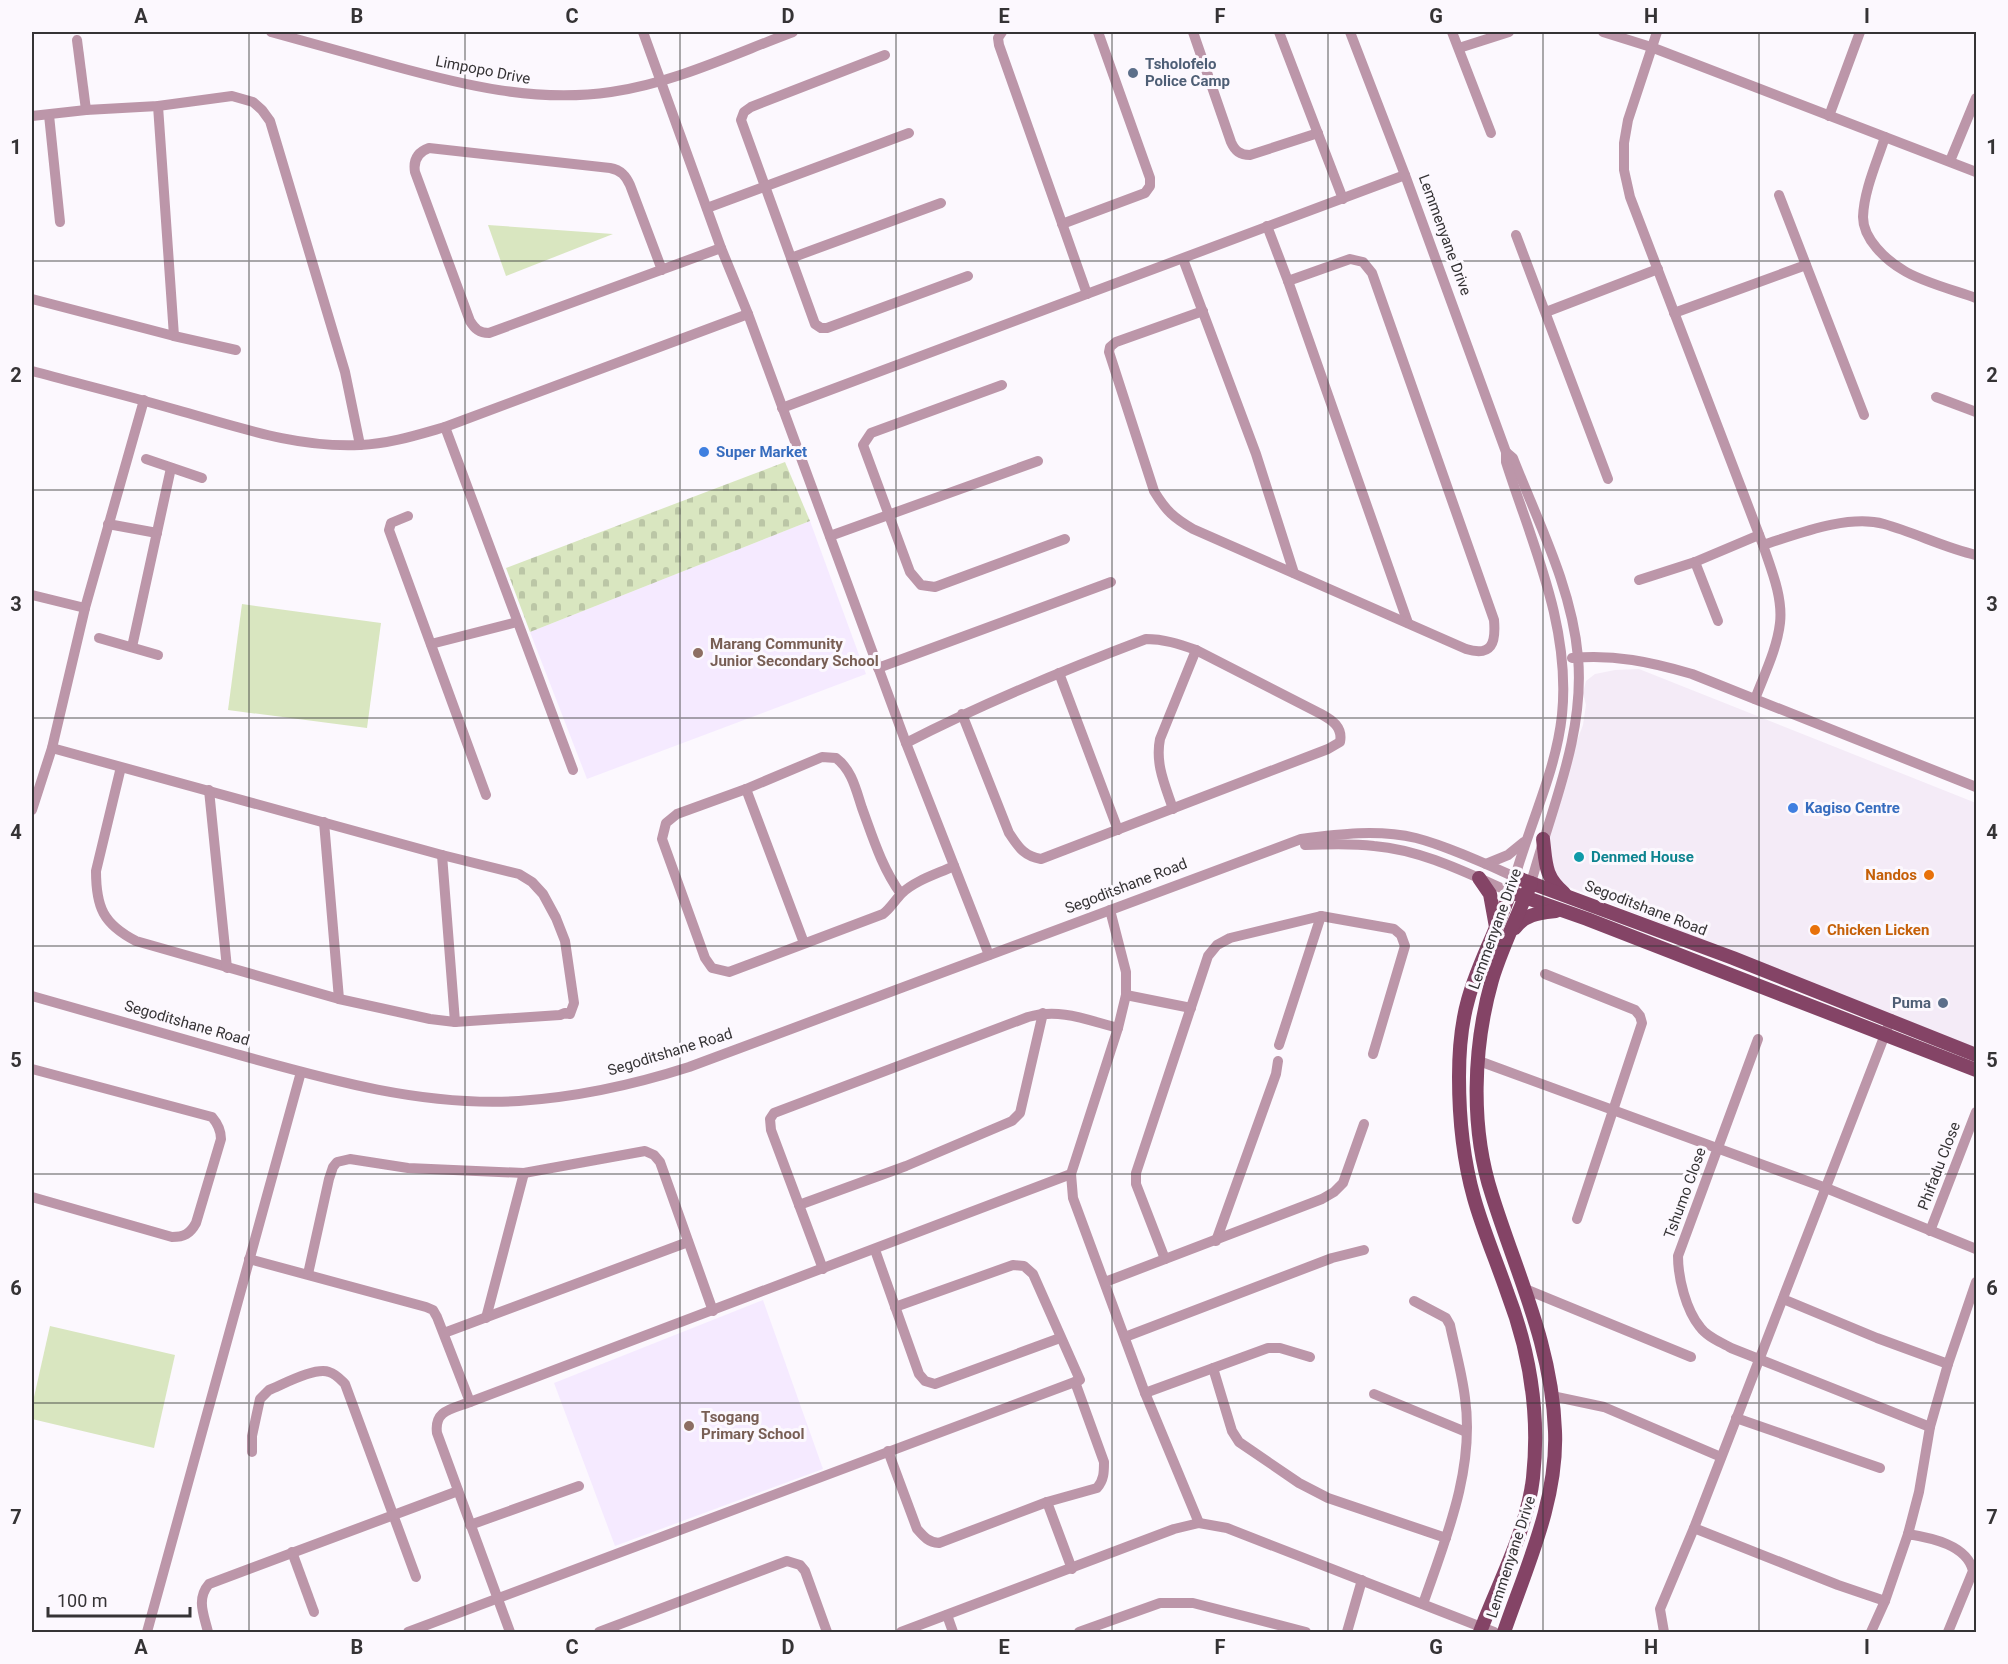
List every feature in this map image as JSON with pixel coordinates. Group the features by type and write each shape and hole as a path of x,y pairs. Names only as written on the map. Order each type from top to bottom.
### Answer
{"main road":[{"path":"1543,839 1548,874 1554,885 1566,895"},
{"name":"Segoditshane Road","path":"1515,877 1891,1019 1977,1054"},
{"name":"Lemmenyane Drive","path":"1486,1630 1527,1509 1533,1481 1536,1434 1529,1364 1508,1294 1482,1227 1467,1167 1460,1103 1461,1031 1468,999 1497,929 1515,877"},
{"path":"1479,878 1490,894 1497,929"},
{"name":"Lemmenyane Drive","path":"1504,1632 1539,1532 1548,1497 1556,1432 1542,1340 1491,1194 1479,1136 1479,1036 1493,978 1531,883"},
{"name":"Segoditshane Road","path":"1510,892 1671,951 1977,1070"},
{"path":"1510,934 1520,920 1528,916 1561,910"}],"street":[{"name":"Limpopo Drive","path":"272,32 448,81 500,92 549,96 611,92 662,81 793,32"},
{"path":"643,32 906,743 989,955"},
{"path":"1002,32 998,38 999,45 1087,294"},
{"path":"1062,224 1145,193 1150,186 1150,178 1098,32"},
{"path":"1193,32 1231,142 1238,152 1250,155 1318,133"},
{"path":"1279,32 1343,199"},
{"name":"Lemmenyane Drive","path":"1350,32 1406,175 1506,452 1506,462 1558,627 1563,658 1562,714 1548,779 1515,877"},
{"path":"1452,32 1491,133"},
{"path":"1459,48 1509,32"},
{"path":"1603,32 1651,47 1977,172"},
{"path":"1657,32 1628,120 1624,143 1624,170 1630,197 1761,541 1777,592 1780,623 1772,656 1755,699"},
{"path":"1829,116 1860,32"},
{"path":"77,39 86,110"},
{"path":"885,55 751,107 744,112 741,120 815,324 821,328 827,328 968,276"},
{"path":"32,116 158,106 232,96 252,102 262,110 270,121 345,372 360,445"},
{"path":"1950,161 1977,98"},
{"path":"158,106 174,336"},
{"path":"49,115 60,222"},
{"path":"707,208 909,133"},
{"path":"1885,137 1866,195 1863,219 1866,234 1885,256 1904,272 1977,298"},
{"path":"662,270 630,185 619,170 429,148 419,154 415,160 415,172 423,194 470,321 478,331 489,333 662,270 721,248"},
{"path":"782,408 1406,175"},
{"path":"1779,195 1864,415"},
{"path":"791,258 941,203"},
{"path":"1267,226 1408,623"},
{"path":"1516,235 1608,479"},
{"path":"1183,259 1256,454 1294,573"},
{"path":"1203,311 1116,342 1110,347 1109,356 1155,491 1164,508 1176,519 1193,529 1478,653 1487,651 1494,642 1494,620 1372,273 1362,262 1350,259 1288,281"},
{"path":"1674,313 1806,265"},
{"path":"1546,312 1658,269"},
{"path":"32,299 236,350"},
{"path":"32,371 280,439 312,444 360,445 398,440 445,427 748,314"},
{"path":"1002,385 871,434 866,438 864,445 910,572 921,585 935,587 1065,539"},
{"path":"1936,397 1977,412"},
{"path":"32,810 52,748 85,608 144,400"},
{"path":"445,427 573,770"},
{"name":"Lemmenyane Drive","path":"1506,452 1513,458 1563,588 1573,625 1578,657 1576,713 1572,740 1562,784 1531,883"},
{"path":"146,459 202,478"},
{"path":"830,536 1038,461"},
{"path":"132,647 171,468"},
{"path":"408,516 391,523 389,530 486,795"},
{"path":"1639,580 1761,541 1814,529 1866,522 1883,524 1977,555"},
{"path":"108,524 157,533"},
{"path":"1695,562 1718,621"},
{"path":"878,668 1111,582"},
{"path":"32,595 85,608"},
{"path":"431,644 517,622"},
{"path":"99,638 158,654"},
{"path":"906,743 962,714 1059,672 1146,639 1176,642 1196,650 1332,720 1341,736 1340,742 1328,749 1041,859 1030,857 1019,848 1009,833 962,714"},
{"path":"1173,809 1158,761 1158,750 1160,739 1196,650"},
{"path":"1563,658 1622,657 1649,661 1692,674 1977,787"},
{"path":"1059,672 1118,830"},
{"path":"52,748 519,874 532,882 543,894 565,941 574,1003 570,1014 455,1022 430,1019 339,999 227,968 136,941 123,934 108,923 101,910 97,897 96,871 121,767"},
{"path":"901,894 890,880 881,860 848,770 836,758 822,758 676,814 663,829 662,839 705,958 712,968 729,972 883,914 892,907 901,894 913,885 954,866"},
{"path":"746,789 804,943"},
{"path":"209,790 227,968"},
{"path":"324,822 339,999"},
{"name":"Segoditshane Road","path":"32,996 301,1072 387,1091 458,1100 517,1101 565,1097 614,1088 711,1059 1302,838 1352,833 1417,839 1515,877"},
{"path":"1486,864 1508,855 1526,840"},
{"name":"Segoditshane Road","path":"1296,842 1303,845 1332,843 1376,846 1429,858 1510,892"},
{"path":"442,855 455,1022"},
{"path":"1110,910 1126,972 1126,995 1118,1028 1071,1174 1073,1198 1145,1393 1198,1523"},
{"path":"1279,1045 1321,916"},
{"path":"1165,1259 1136,1184 1136,1173 1208,956 1217,945 1230,938 1321,916 1394,929 1401,935 1405,946 1373,1054"},
{"path":"1545,974 1635,1010 1642,1023 1576,1219"},
{"path":"1126,995 1191,1008"},
{"path":"823,1269 771,1130 770,1119 774,1113 1043,1013 1057,1012 1118,1028"},
{"path":"799,1205 906,1166 1012,1121 1020,1113 1043,1013"},
{"path":"1664,1632 1660,1609 1694,1528 1891,1019"},
{"name":"Tshumo Close","path":"1758,1039 1678,1256 1681,1285 1700,1327 1720,1342 1759,1360 1930,1427"},
{"path":"1216,1241 1276,1074 1278,1061"},
{"path":"1479,1061 1826,1188 1977,1249"},
{"path":"32,1070 212,1117 221,1132 221,1139 196,1223 191,1232 181,1237 172,1237 32,1197"},
{"path":"147,1632 301,1072"},
{"name":"Phifadu Close","path":"1930,1231 1976,1112"},
{"path":"1105,1282 1216,1241 1322,1199 1334,1192 1343,1183 1364,1124"},
{"path":"308,1274 329,1179 337,1162 350,1159 408,1168 524,1173 645,1151 654,1155 660,1162 713,1311"},
{"path":"486,1318 524,1173"},
{"path":"510,1632 437,1434 436,1420 445,1412 1071,1174"},
{"path":"444,1333 688,1242"},
{"path":"875,1250 919,1374 925,1381 934,1384 1060,1338"},
{"path":"1125,1337 1332,1258 1364,1250"},
{"path":"249,1259 433,1310 470,1402"},
{"path":"408,1632 1080,1380 1033,1274 1024,1266 1013,1265 895,1307"},
{"path":"1871,1632 1885,1601 1908,1534 1919,1492 1930,1427 1948,1364 1977,1282"},
{"path":"1525,1289 1691,1357"},
{"path":"1783,1299 1877,1338 1948,1364"},
{"path":"1414,1301 1446,1317 1450,1325 1466,1399 1465,1462 1458,1501 1423,1604"},
{"path":"1145,1393 1268,1348 1280,1348 1310,1358"},
{"path":"1213,1368 1232,1431 1239,1442 1299,1483 1328,1498 1446,1538"},
{"path":"252,1452 252,1436 260,1399 264,1394 312,1373 330,1372 345,1384 416,1577"},
{"path":"888,1451 917,1529 932,1543 939,1543 1047,1502 1097,1488 1102,1483 1104,1462 1075,1382"},
{"path":"1374,1394 1466,1432"},
{"path":"1552,1396 1604,1407 1721,1457"},
{"path":"1736,1419 1880,1468"},
{"path":"470,1525 579,1486"},
{"path":"208,1632 201,1602 203,1592 209,1584 458,1491"},
{"path":"1047,1502 1072,1569"},
{"path":"901,1632 1174,1529 1198,1523 1227,1528 1486,1630"},
{"path":"1694,1528 1838,1585 1885,1601"},
{"path":"1908,1534 1935,1539 1963,1553 1971,1563 1973,1571 1948,1632"},
{"path":"292,1552 314,1612"},
{"path":"599,1632 787,1561 794,1561 805,1571 826,1632"},
{"path":"1347,1632 1362,1580"},
{"path":"1079,1632 1160,1603 1178,1602 1193,1603 1306,1632"},
{"path":"947,1615 953,1632"}],"shaded area":[{"name":"Marang Community Junior Secondary School","path":"810,521 866,674 587,779 530,632"},
{"path":"1639,669 1976,803 1976,1048 1554,881 1546,845 1561,783 1583,725 1586,705 1583,693 1586,681 1595,674"},
{"name":"Tsogang Primary School","path":"763,1300 823,1469 615,1546 554,1383"}],"green space":[{"path":"488,225 613,234 506,276"},
{"path":"785,462 810,521 530,632 506,568"},
{"path":"242,604 381,623 367,728 228,710"},
{"path":"50,1326 175,1355 154,1448 32,1419 32,1406"}],"place":[{"name":"Tsholofelo Police Camp","path":"1133,73"},
{"name":"Super Market","path":"704,452"},
{"name":"Marang Community Junior Secondary School","path":"698,653"},
{"name":"Kagiso Centre","path":"1793,808"},
{"name":"Denmed House","path":"1579,857"},
{"name":"Nandos","path":"1929,875"},
{"name":"Chicken Licken","path":"1815,930"},
{"name":"Puma","path":"1943,1003"},
{"name":"Tsogang Primary School","path":"689,1426"}]}
